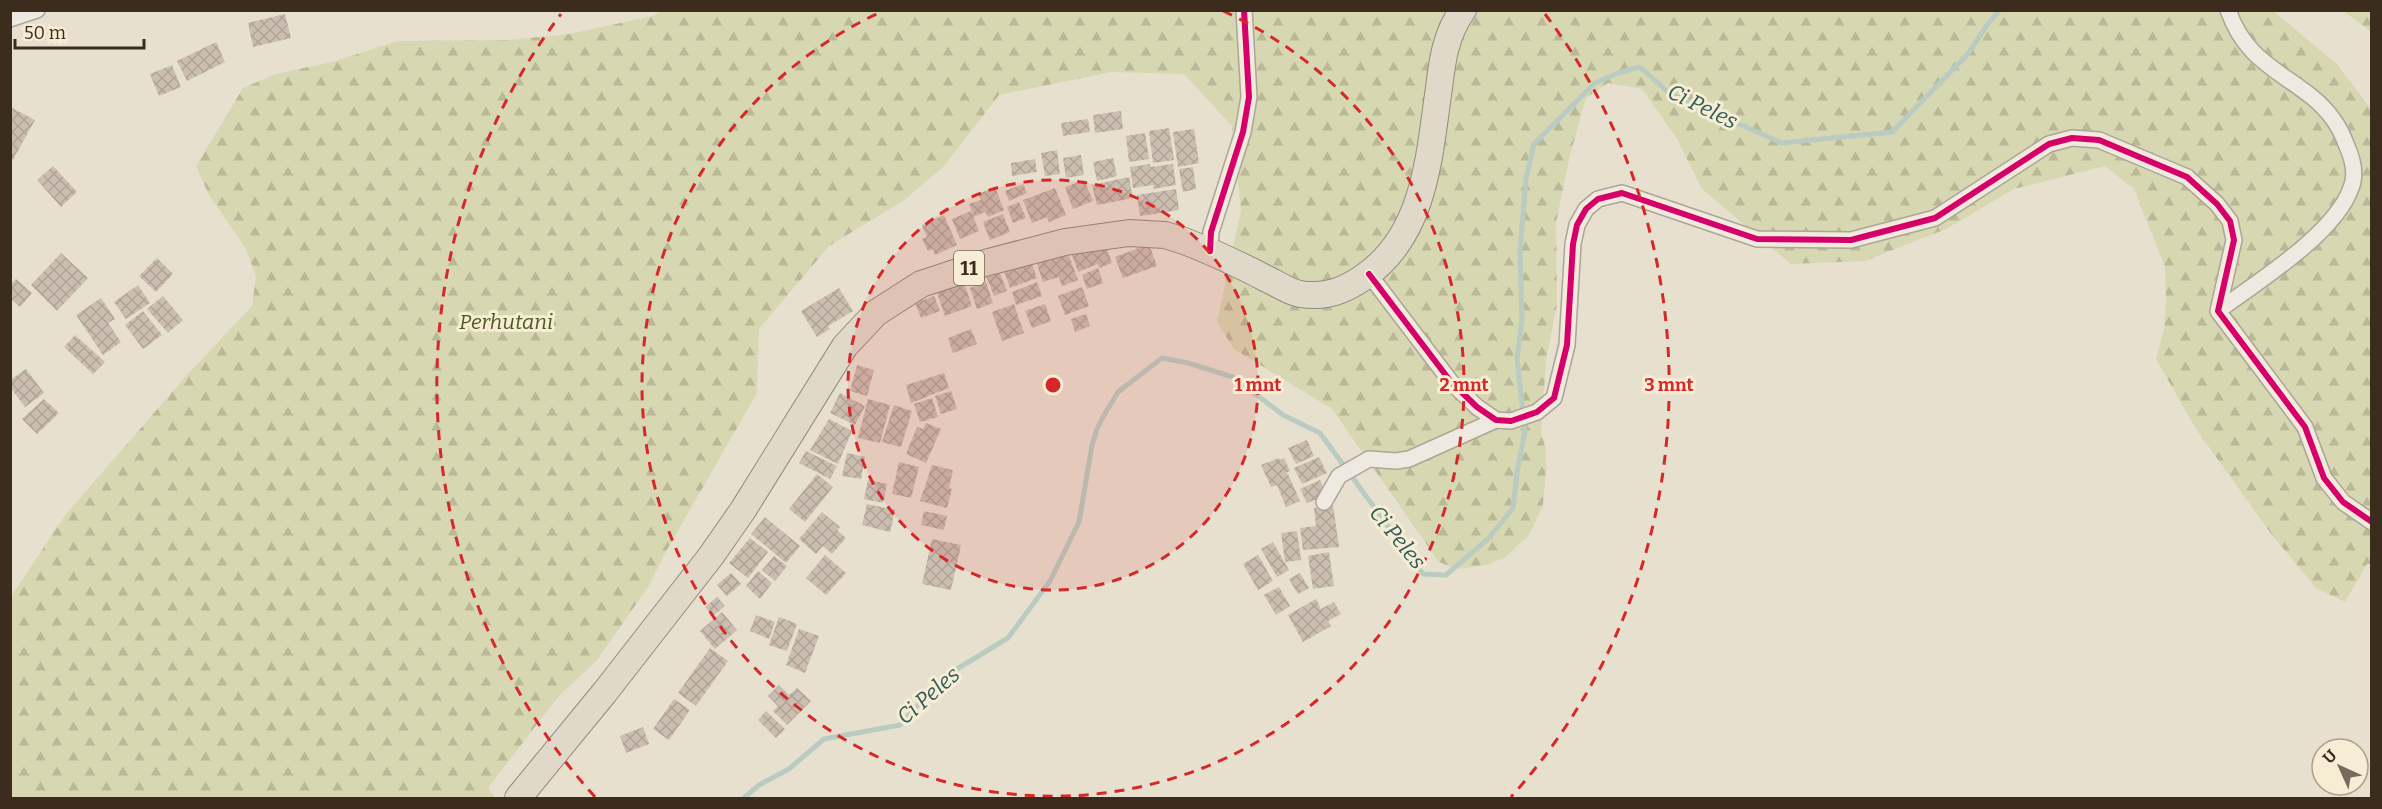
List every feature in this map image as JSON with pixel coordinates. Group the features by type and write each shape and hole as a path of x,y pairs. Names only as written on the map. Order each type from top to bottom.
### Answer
{"highway":[{"name":"11","path":"518,798 605,692 711,556 743,510 845,346 876,313 902,295 938,278 1065,242 1120,234 1165,235 1210,251 1305,295 1328,295 1350,286 1369,274 1386,259 1400,241 1423,189 1430,158 1441,70 1448,38 1463,10"}],"street":[{"path":"10,19 37,10"},
{"path":"1210,251 1211,232 1243,132 1249,97 1244,10"},
{"path":"2218,311 2313,240 2332,219 2352,187 2353,161 2339,124 2313,98 2249,50 2233,26 2228,10"},
{"path":"1324,502 1339,476 1369,459 1389,461 1409,459 1504,421 1537,412 1554,398 1567,345 1573,244 1577,225 1586,209 1598,199 1622,193 1758,239 1851,240 1935,218 2049,144 2072,138 2099,140 2187,177 2217,204 2230,221 2235,240 2218,311"},
{"path":"1369,274 1450,382 1477,407 1504,421"},
{"path":"2218,311 2305,427 2324,478 2343,502 2372,522"}],"green space":[{"name":"Perhutani","path":"663,10 2272,10 2337,64 2371,109 2371,564 2367,564 2345,602 2316,588 2272,535 2196,429 2156,359 2164,329 2165,267 2134,189 2105,166 2014,189 1946,229 1865,261 1791,264 1702,189 1677,139 1642,89 1608,83 1586,98 1570,155 1556,223 1557,304 1546,360 1541,434 1546,449 1543,505 1529,535 1506,557 1489,564 1456,569 1439,562 1332,409 1234,349 1217,322 1241,211 1232,126 1184,74 1111,72 999,95 944,166 903,201 829,246 759,329 757,393 648,587 597,660 557,698 488,788 495,798 11,798 10,598 66,514 187,375 252,306 256,276 245,247 209,195 196,166 243,88 276,74 336,61 397,41 507,40 569,34 653,16"},
{"path":"2343,11 2371,11 2371,31 2370,31"}],"building":[{"path":"285,14 291,38 253,47 248,23"},
{"path":"216,42 225,62 187,81 177,61"},
{"path":"172,65 181,87 159,96 150,74"},
{"path":"10,107 35,120 10,165"},
{"path":"1121,111 1123,129 1095,133 1093,115"},
{"path":"1088,119 1090,132 1063,136 1061,123"},
{"path":"1169,128 1174,160 1153,163 1149,131"},
{"path":"1194,129 1199,163 1178,167 1173,132"},
{"path":"1145,133 1149,159 1129,162 1126,136"},
{"path":"1057,150 1060,174 1045,176 1041,153"},
{"path":"1081,155 1084,175 1066,178 1063,158"},
{"path":"1113,158 1117,176 1097,181 1093,162"},
{"path":"1035,159 1037,172 1012,176 1011,163"},
{"path":"1150,164 1150,167 1173,164 1176,185 1153,189 1153,185 1133,188 1130,167"},
{"path":"53,166 77,192 61,207 37,180"},
{"path":"1193,167 1196,189 1183,192 1179,169"},
{"path":"1129,177 1133,198 1097,205 1092,185"},
{"path":"1084,180 1093,201 1073,209 1065,187"},
{"path":"1023,184 1027,193 1009,201 1005,191"},
{"path":"995,187 1004,210 988,217 985,212 974,217 969,204 981,200 978,194"},
{"path":"1055,188 1066,215 1049,222 1047,217 1032,223 1023,200"},
{"path":"1176,189 1179,210 1140,216 1137,195"},
{"path":"1019,202 1026,218 1013,223 1007,207"},
{"path":"971,211 979,231 960,239 952,219"},
{"path":"1003,214 1010,232 990,240 983,222"},
{"path":"944,215 957,245 935,255 933,249 928,251 922,239 927,237 922,225"},
{"path":"1105,243 1112,263 1099,268 1098,264 1078,272 1071,252"},
{"path":"1149,244 1157,266 1123,278 1115,257"},
{"path":"1067,250 1078,280 1062,286 1059,277 1043,282 1036,261"},
{"path":"61,253 88,278 57,311 31,285"},
{"path":"157,258 173,274 156,292 139,276"},
{"path":"1031,261 1037,278 1010,288 1004,271"},
{"path":"998,268 1007,291 994,296 985,273"},
{"path":"1098,268 1103,283 1087,289 1082,275"},
{"path":"16,279 32,293 20,307 10,298 10,285"},
{"path":"963,280 972,306 945,316 936,290"},
{"path":"986,282 993,303 977,309 970,288"},
{"path":"1037,282 1042,296 1016,305 1012,292"},
{"path":"138,285 150,303 126,319 114,302"},
{"path":"1082,287 1089,306 1065,315 1058,296"},
{"path":"839,288 853,311 828,326 830,329 817,337 801,311"},
{"path":"163,296 183,320 168,333 147,309"},
{"path":"934,296 940,311 921,318 915,303"},
{"path":"101,298 115,319 108,323 121,342 103,355 76,315"},
{"path":"1014,304 1024,333 1002,341 992,312"},
{"path":"1045,304 1051,321 1032,328 1025,311"},
{"path":"143,311 162,335 143,349 125,325"},
{"path":"1086,314 1090,326 1075,332 1071,319"},
{"path":"971,329 977,344 953,353 948,338"},
{"path":"75,335 105,362 93,374 64,347"},
{"path":"857,365 874,370 867,396 850,391"},
{"path":"26,369 44,393 25,407 10,387 10,380"},
{"path":"944,373 949,388 911,403 906,385"},
{"path":"951,391 957,409 941,414 935,396"},
{"path":"840,393 865,406 855,425 830,413"},
{"path":"932,398 938,417 920,422 914,404"},
{"path":"44,399 59,413 37,434 22,419"},
{"path":"868,399 890,405 880,443 858,438"},
{"path":"894,405 912,411 901,447 882,442"},
{"path":"829,419 852,431 838,464 810,450"},
{"path":"926,423 941,429 926,463 906,454 917,427 923,429"},
{"path":"1307,440 1314,456 1296,464 1288,448"},
{"path":"806,451 837,466 830,479 799,463"},
{"path":"847,453 865,457 861,479 842,476"},
{"path":"1319,457 1327,473 1302,484 1294,468"},
{"path":"1279,458 1280,460 1284,458 1290,471 1286,473 1300,501 1286,507 1277,485 1271,487 1261,465"},
{"path":"899,462 919,467 911,498 892,494"},
{"path":"932,465 953,470 949,488 952,489 947,508 920,501"},
{"path":"817,474 833,487 805,522 789,509"},
{"path":"868,480 887,484 883,503 864,499"},
{"path":"1320,480 1327,495 1307,503 1300,489"},
{"path":"867,504 895,510 890,532 862,525"},
{"path":"1333,505 1339,547 1303,550 1300,528 1316,526 1314,508"},
{"path":"924,511 947,516 944,530 921,525"},
{"path":"822,512 840,527 837,530 846,538 832,554 823,546 816,554 799,539"},
{"path":"765,517 800,546 786,563 751,534"},
{"path":"1297,531 1301,560 1285,562 1281,533"},
{"path":"750,538 768,552 748,578 729,563"},
{"path":"932,539 961,545 951,590 922,584"},
{"path":"1273,542 1289,570 1277,577 1261,549"},
{"path":"1329,552 1334,586 1313,589 1308,556"},
{"path":"825,555 846,573 826,595 806,578"},
{"path":"1258,555 1273,581 1258,590 1243,564"},
{"path":"774,556 787,566 775,581 762,570"},
{"path":"758,571 772,583 760,599 746,586"},
{"path":"731,573 741,584 727,596 717,585"},
{"path":"1300,573 1309,588 1298,594 1289,579"},
{"path":"1279,587 1290,606 1276,615 1264,595"},
{"path":"717,597 725,606 713,616 705,607"},
{"path":"1316,599 1321,609 1334,602 1341,614 1328,621 1331,626 1303,642 1288,615"},
{"path":"722,612 737,630 715,649 700,631"},
{"path":"756,615 775,622 769,639 750,631"},
{"path":"779,617 797,624 787,651 769,645"},
{"path":"799,629 819,636 805,673 786,665"},
{"path":"710,648 728,661 696,706 678,693"},
{"path":"779,685 789,695 797,688 811,701 787,725 773,711 778,706 768,696"},
{"path":"674,699 690,710 669,740 653,729"},
{"path":"766,711 785,729 776,738 758,720"},
{"path":"643,727 649,744 626,753 620,736"}],"waterway":[{"name":"Ci Peles","path":"744,798 759,785 789,769 824,739 900,725 942,678 1008,638 1050,581 1079,522 1092,445 1104,415 1118,392 1162,358 1188,363 1233,377 1283,415 1320,433 1423,574 1446,575 1489,538 1513,508 1525,431 1517,359 1522,320 1520,250 1526,179 1534,144 1595,83 1640,67 1669,93 1782,143 1892,132 1967,55 2000,10"}],"cycle path":[{"path":"1210,251 1211,232 1243,132 1249,97 1244,10"},
{"path":"1369,274 1451,382 1477,407 1496,420 1511,421 1537,412 1554,398 1567,345 1573,244 1577,225 1586,209 1598,199 1622,193 1757,239 1851,240 1935,218 2049,144 2072,138 2099,140 2187,177 2217,204 2230,221 2234,240 2218,311 2305,427 2324,478 2343,502 2372,522"}]}
